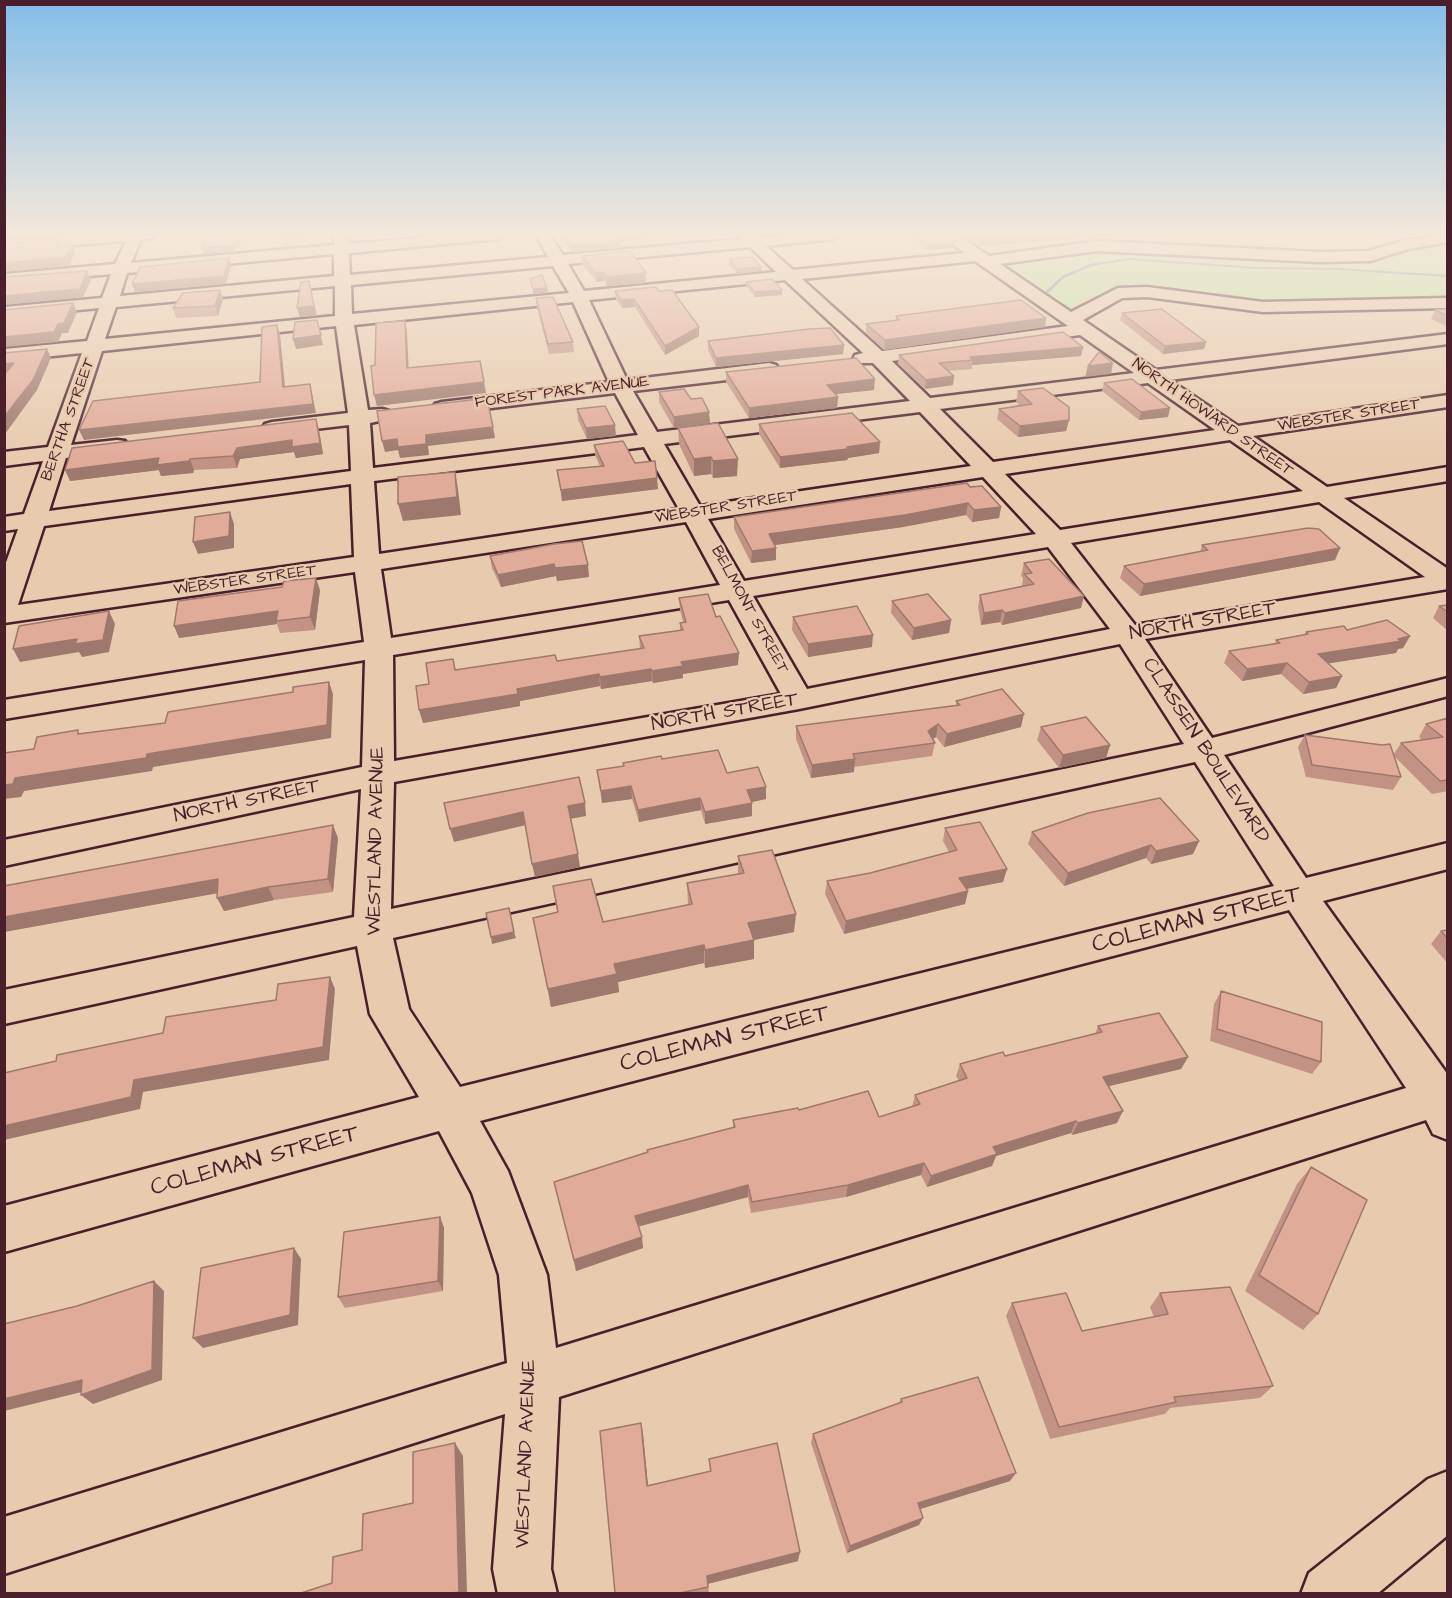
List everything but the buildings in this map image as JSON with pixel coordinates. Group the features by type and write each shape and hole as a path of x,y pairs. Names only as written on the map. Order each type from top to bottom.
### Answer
{"street":[{"path":"4,312 30,310"},
{"name":"BERTHA STREET","path":"4,606 107,310"},
{"name":"WESTLAND AVENUE","path":"344,310 359,418 367,563 379,648 378,774 372,928 390,1014 450,1109 492,1186 523,1275 534,1380 522,1569 528,1593"},
{"path":"4,355 446,310"},
{"name":"BELMONT STREET","path":"585,310 620,385 799,700"},
{"name":"CLASSEN BOULEVARD","path":"827,310 926,405 1054,538 1128,634 1299,896 1444,1104"},
{"name":"NORTH HOWARD STREET","path":"1056,310 1447,581"},
{"path":"844,361 879,358 1077,324 1096,310"},
{"path":"4,524 362,476 1154,378 1448,339"},
{"name":"FOREST PARK AVENUE","path":"254,430 620,385 785,368"},
{"name":"WEBSTER STREET","path":"4,615 1448,401"},
{"path":"4,459 138,444"},
{"path":"4,710 1448,474"},
{"name":"NORTH STREET","path":"4,853 378,774 799,700 1128,634 1447,581"},
{"path":"4,1007 1204,750 1448,687"},
{"name":"COLEMAN STREET","path":"4,1229 450,1109 1299,896 1448,856"},
{"path":"4,1546 534,1380 1444,1104"},
{"path":"1330,1593 1448,1499"}]}
